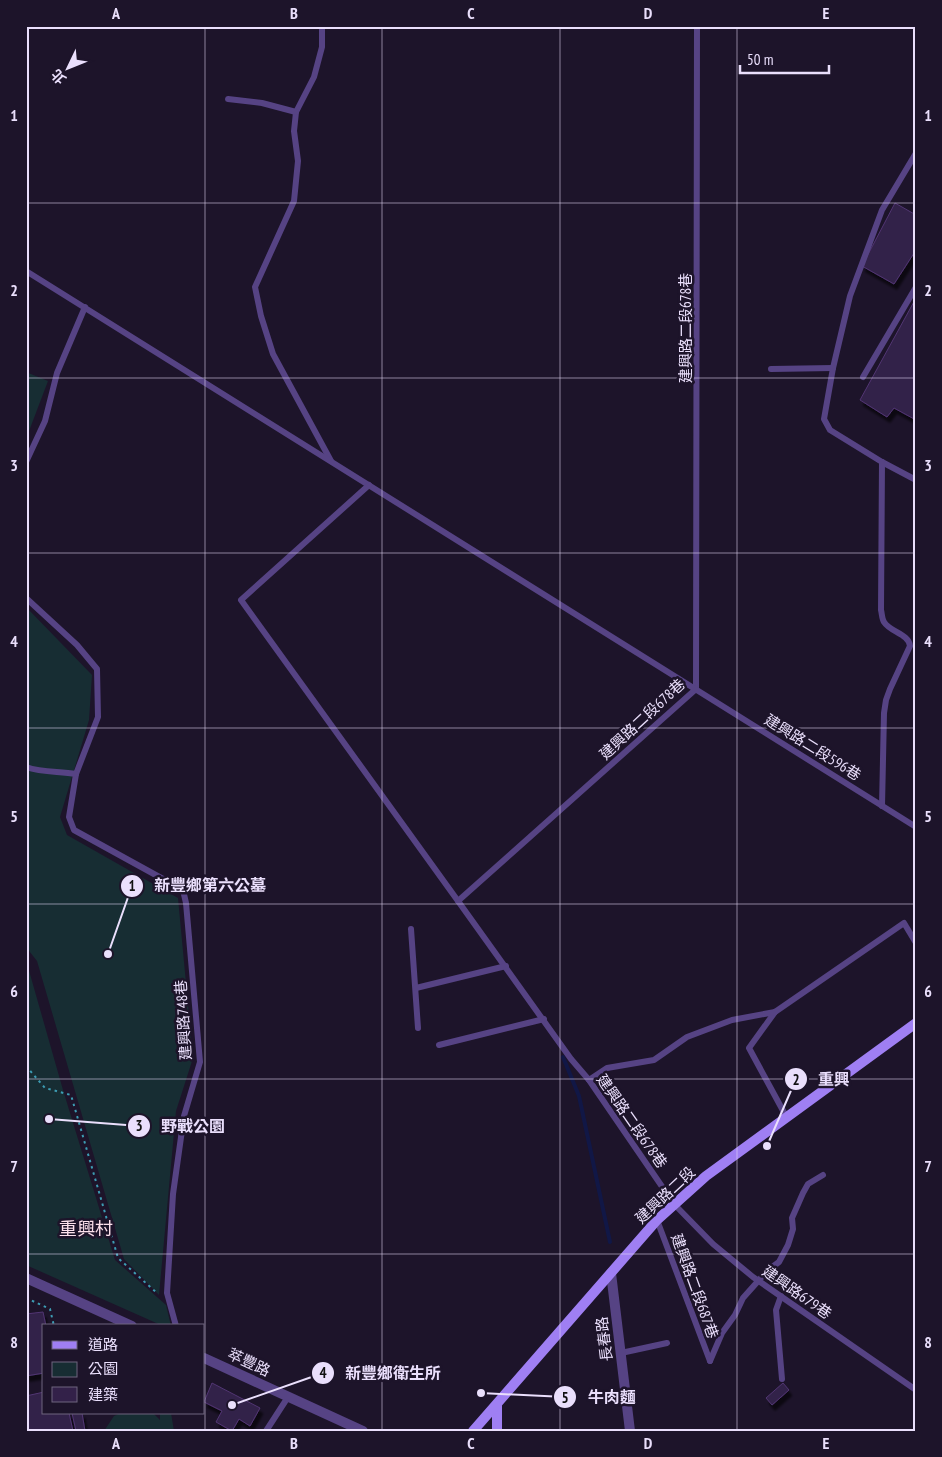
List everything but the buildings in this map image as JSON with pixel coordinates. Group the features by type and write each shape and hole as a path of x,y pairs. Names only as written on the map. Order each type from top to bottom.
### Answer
{"street":[{"name":"建興路二段","path":"473,1431 657,1220 674,1204 706,1176 914,1027"},
{"name":"長春路","path":"611,1273 630,1431"},
{"path":"26,1278 128,1324"},
{"name":"萃豐路","path":"205,1358 349,1428 363,1431"},
{"path":"496,1406 497,1431"}],"lane":[{"path":"322,26 322,47 314,77 296,112 294,131 298,161 294,201 255,287 261,316 274,354 332,463"},
{"name":"建興路二段678巷","path":"674,1204 589,1080 571,1059 506,966 458,902 696,689 697,26"},
{"path":"228,99 262,103 296,112"},
{"path":"916,153 882,210 850,296 833,368 824,419 830,430 882,462 916,480"},
{"name":"建興路二段596巷","path":"26,271 916,827"},
{"path":"864,377 916,287"},
{"path":"26,462 45,421 57,373 85,307"},
{"path":"771,369 833,368"},
{"path":"882,462 881,610 885,624 910,642 910,646 886,700 884,713 882,806"},
{"path":"369,485 241,600 458,902"},
{"name":"建興路748巷","path":"26,598 77,646 97,669 98,717 76,774 69,817 74,830 182,890 186,903 200,1062 184,1116 173,1194 168,1293 175,1324"},
{"path":"26,767 38,772 76,774"},
{"path":"787,1118 749,1048 775,1012 904,923 916,942"},
{"path":"411,929 418,1028"},
{"path":"416,988 506,966"},
{"path":"589,1080 607,1068 654,1060 686,1038 732,1020 775,1012"},
{"path":"439,1045 544,1020"},
{"path":"758,1281 779,1262 788,1245 793,1229 792,1218 802,1193 808,1184 823,1175"},
{"name":"建興路679巷","path":"674,1204 713,1244 758,1281 916,1390"},
{"name":"建興路二段687巷","path":"657,1220 710,1361 722,1333 743,1298 758,1281"},
{"path":"781,1296 776,1310 782,1379"},
{"path":"621,1353 667,1343"},
{"path":"266,1431 288,1397"}],"path":[{"path":"26,1066 45,1088 71,1095 118,1258 170,1304"},
{"path":"26,1298 50,1309 54,1324"}],"green space":[{"path":"26,372 48,381 26,439"},
{"path":"26,607 92,675 89,720 60,817 67,835 178,898 193,1058 176,1111 159,1295 124,1259 37,961 26,947"},
{"path":"26,960 63,1090 115,1260 166,1305 171,1324 159,1324 26,1265"},
{"path":"119,1414 154,1414 160,1420 160,1414 171,1414 174,1431 104,1431 114,1416"}],"waterway":[{"path":"563,1057 579,1096 610,1242"}],"place":[{"name":"新豐鄉第六公墓","path":"108,954"},
{"name":"野戰公園","path":"49,1119"},
{"name":"重興","path":"767,1146"},
{"name":"牛肉麵","path":"481,1393"},
{"name":"新豐鄉衛生所","path":"232,1405"}],"district":[{"name":"重興村","path":"86,1228"}]}
